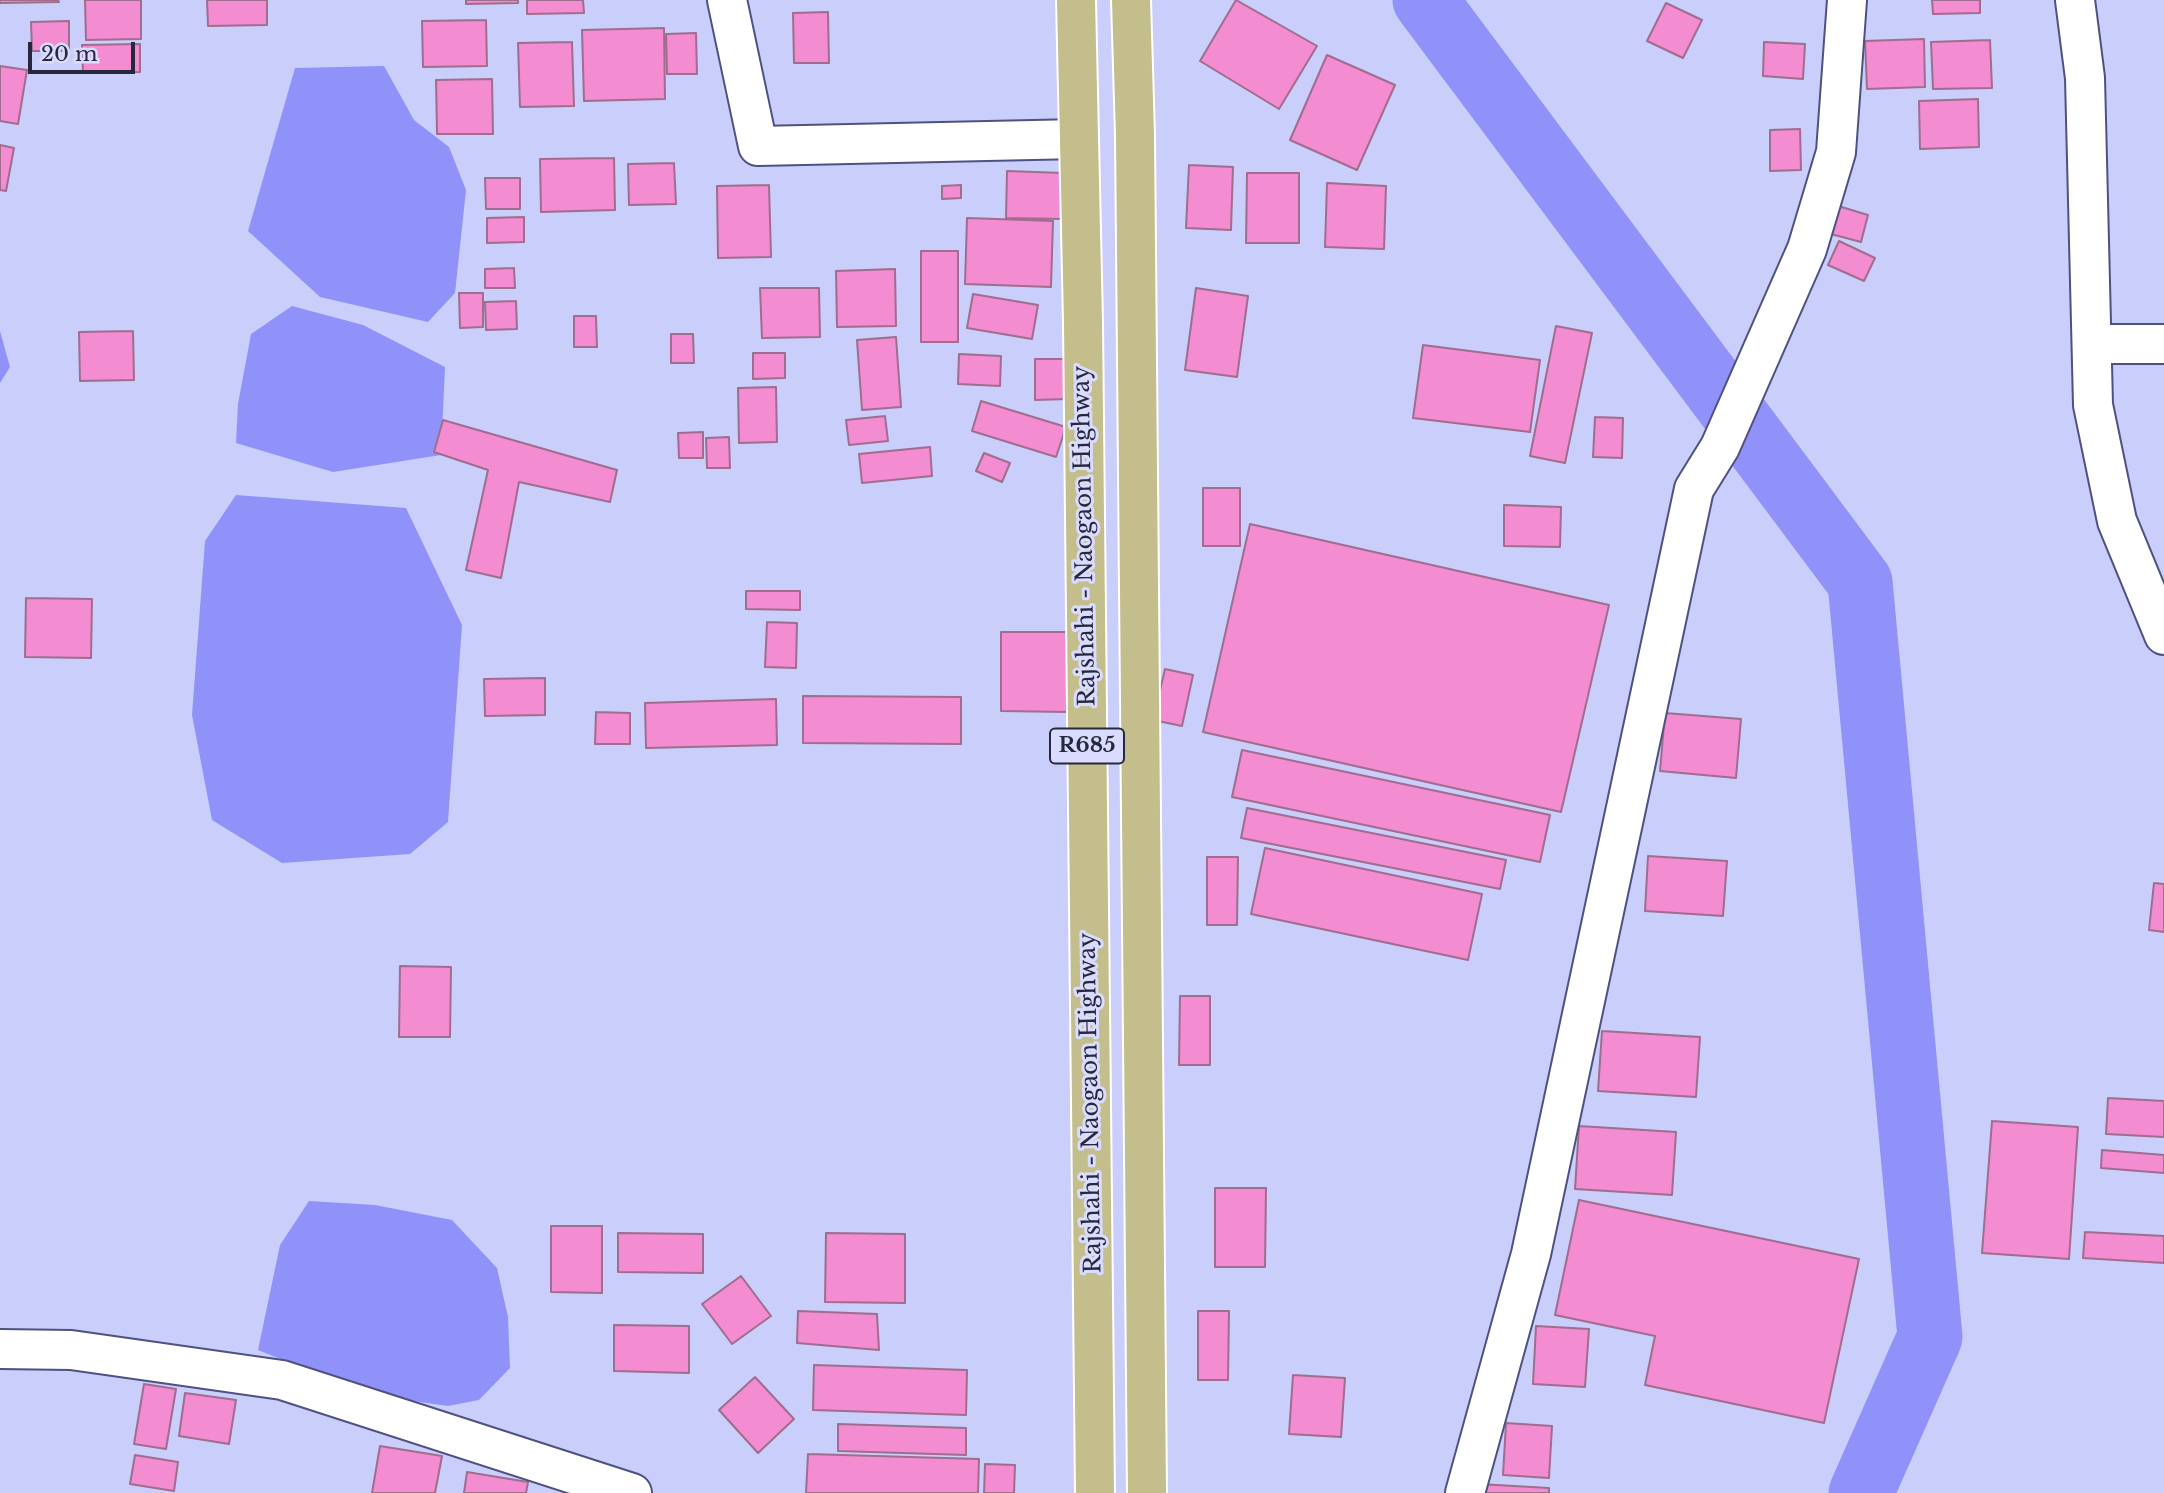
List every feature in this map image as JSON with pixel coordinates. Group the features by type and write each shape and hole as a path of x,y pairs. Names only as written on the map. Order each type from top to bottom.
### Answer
{"main road":[{"name":"Rajshahi - Naogaon Highway","path":"1076,0 1095,1493"},
{"name":"R685","path":"1131,0 1147,1493"},
{"path":"1088,881 1141,880"}],"street":[{"path":"727,0 758,146 1079,139"},
{"path":"1465,1493 1531,1254 1693,489 1720,447 1807,248 1836,152 1847,0"},
{"path":"2075,0 2085,78 2094,405 2117,521 2164,635"},
{"path":"2092,344 2164,344"},
{"path":"0,1349 71,1350 282,1380 632,1493"}],"shaded area":[{"path":"384,66 414,120 449,147 466,190 455,293 428,322 320,297 248,231 295,68"},
{"path":"292,306 363,325 445,367 441,455 333,472 236,443 238,404 251,334"},
{"path":"0,331 10,367 0,383"},
{"path":"236,495 406,508 462,625 448,822 410,854 282,863 212,820 192,715 205,541"},
{"path":"309,1201 375,1205 452,1220 497,1268 508,1317 510,1368 479,1400 448,1406 399,1399 355,1389 258,1350 280,1245"}],"building":[{"path":"0,0 58,0 59,2 0,3"},
{"path":"85,0 141,0 141,39 86,40"},
{"path":"207,0 267,0 267,25 208,26"},
{"path":"466,0 518,0 518,3 466,4"},
{"path":"527,0 583,0 584,13 527,14"},
{"path":"1236,0 1317,46 1279,109 1200,61"},
{"path":"1932,0 1980,0 1980,13 1933,14"},
{"path":"1666,3 1702,20 1683,58 1647,41"},
{"path":"828,12 829,63 794,63 793,13"},
{"path":"486,20 487,66 423,67 422,21"},
{"path":"69,21 69,51 32,51 31,22"},
{"path":"664,28 665,99 584,101 582,30"},
{"path":"696,33 697,74 667,74 666,34"},
{"path":"1924,39 1925,87 1867,89 1865,41"},
{"path":"1990,40 1992,88 1933,89 1931,42"},
{"path":"572,42 574,106 520,107 518,43"},
{"path":"1764,42 1805,44 1803,79 1763,76"},
{"path":"140,44 140,72 83,73 82,45"},
{"path":"1327,55 1395,85 1357,170 1290,140"},
{"path":"0,66 27,70 18,124 0,121"},
{"path":"492,79 493,134 437,134 436,80"},
{"path":"1978,99 1979,147 1920,149 1919,101"},
{"path":"1800,129 1801,170 1770,171 1770,130"},
{"path":"0,145 14,148 6,191 0,190"},
{"path":"614,158 615,210 541,212 540,159"},
{"path":"674,163 676,204 629,205 628,164"},
{"path":"1189,165 1233,167 1231,230 1186,228"},
{"path":"1007,171 1064,173 1063,219 1006,218"},
{"path":"1247,173 1299,173 1299,243 1246,243"},
{"path":"485,178 520,178 520,209 486,209"},
{"path":"1327,183 1386,186 1384,249 1325,247"},
{"path":"769,185 771,257 718,258 717,186"},
{"path":"961,185 961,198 942,199 942,186"},
{"path":"1835,205 1868,215 1861,242 1827,233"},
{"path":"524,217 524,242 487,243 487,218"},
{"path":"967,218 1053,221 1051,287 965,284"},
{"path":"1839,241 1875,258 1864,281 1828,265"},
{"path":"921,251 958,251 958,342 921,342"},
{"path":"514,268 515,288 485,288 485,269"},
{"path":"895,269 896,326 837,327 836,271"},
{"path":"760,288 819,288 820,337 762,338"},
{"path":"1196,288 1248,296 1237,377 1185,370"},
{"path":"459,293 483,293 483,327 460,328"},
{"path":"973,294 1038,305 1032,339 967,328"},
{"path":"516,301 517,329 486,330 485,302"},
{"path":"574,316 596,316 597,347 574,347"},
{"path":"1556,326 1592,333 1565,463 1530,456"},
{"path":"133,331 134,380 80,381 79,332"},
{"path":"671,334 693,334 694,363 671,363"},
{"path":"896,337 901,407 862,410 857,340"},
{"path":"1423,345 1540,360 1530,432 1413,418"},
{"path":"753,353 785,353 785,378 753,379"},
{"path":"959,354 1001,356 1000,386 958,384"},
{"path":"1035,359 1067,359 1068,399 1035,400"},
{"path":"776,387 777,442 739,443 738,388"},
{"path":"981,401 1066,427 1056,457 972,431"},
{"path":"885,416 888,441 849,445 846,420"},
{"path":"1595,417 1623,418 1622,458 1593,457"},
{"path":"443,420 617,470 610,502 519,482 501,578 466,570 488,470 434,452"},
{"path":"703,432 703,458 679,458 678,433"},
{"path":"729,437 730,468 707,468 706,438"},
{"path":"930,447 932,476 862,483 859,454"},
{"path":"984,453 1010,463 1002,482 976,471"},
{"path":"1203,488 1240,488 1240,546 1203,546"},
{"path":"1504,505 1561,507 1560,547 1504,546"},
{"path":"1250,524 1609,605 1561,812 1203,732"},
{"path":"746,591 800,591 800,610 746,609"},
{"path":"26,598 92,599 91,658 25,657"},
{"path":"767,622 797,623 796,668 765,667"},
{"path":"1001,632 1068,632 1068,712 1001,711"},
{"path":"1165,669 1193,675 1182,726 1153,720"},
{"path":"545,678 545,715 485,716 484,679"},
{"path":"803,696 961,697 961,744 803,743"},
{"path":"776,699 777,745 646,748 645,703"},
{"path":"596,712 630,713 630,744 595,744"},
{"path":"1665,713 1741,719 1736,778 1660,771"},
{"path":"1242,750 1550,815 1540,862 1232,797"},
{"path":"1247,808 1506,860 1500,889 1241,838"},
{"path":"1265,848 1482,894 1468,960 1251,914"},
{"path":"1648,856 1727,861 1723,916 1645,911"},
{"path":"1207,857 1238,857 1237,925 1207,925"},
{"path":"2154,883 2164,884 2164,932 2149,930"},
{"path":"400,966 451,967 450,1037 399,1037"},
{"path":"1180,996 1210,996 1210,1065 1179,1065"},
{"path":"1602,1031 1700,1037 1696,1097 1598,1091"},
{"path":"2108,1098 2164,1101 2164,1137 2106,1134"},
{"path":"1992,1121 2078,1127 2069,1259 1982,1253"},
{"path":"1579,1126 1676,1132 1672,1195 1575,1189"},
{"path":"2102,1150 2164,1155 2164,1173 2101,1168"},
{"path":"1215,1188 1266,1188 1265,1267 1215,1267"},
{"path":"1579,1200 1859,1259 1824,1423 1645,1385 1655,1336 1555,1315"},
{"path":"551,1226 602,1226 602,1293 551,1292"},
{"path":"2085,1232 2164,1236 2164,1263 2083,1258"},
{"path":"618,1233 703,1234 703,1273 618,1272"},
{"path":"826,1233 905,1234 905,1303 825,1302"},
{"path":"741,1276 771,1316 732,1344 702,1304"},
{"path":"798,1311 877,1314 879,1350 797,1343"},
{"path":"1198,1311 1229,1311 1228,1380 1198,1380"},
{"path":"614,1325 689,1326 689,1373 614,1371"},
{"path":"1536,1326 1589,1329 1585,1387 1533,1384"},
{"path":"814,1365 967,1370 966,1415 813,1410"},
{"path":"1293,1375 1345,1378 1341,1437 1289,1434"},
{"path":"755,1377 794,1419 758,1453 719,1410"},
{"path":"144,1384 176,1389 166,1449 134,1444"},
{"path":"185,1393 236,1400 229,1444 179,1436"},
{"path":"1506,1423 1552,1426 1549,1478 1503,1475"},
{"path":"838,1424 966,1428 966,1455 838,1451"},
{"path":"380,1446 442,1456 435,1493 372,1493"},
{"path":"808,1454 979,1459 978,1493 806,1493"},
{"path":"135,1455 178,1462 174,1491 130,1484"},
{"path":"985,1464 1015,1465 1014,1493 984,1493"},
{"path":"467,1472 528,1482 526,1493 464,1493"},
{"path":"1479,1484 1549,1488 1549,1493 1478,1493"}],"waterway":[{"path":"1425,0 1860,582 1930,1337 1861,1493"}]}
